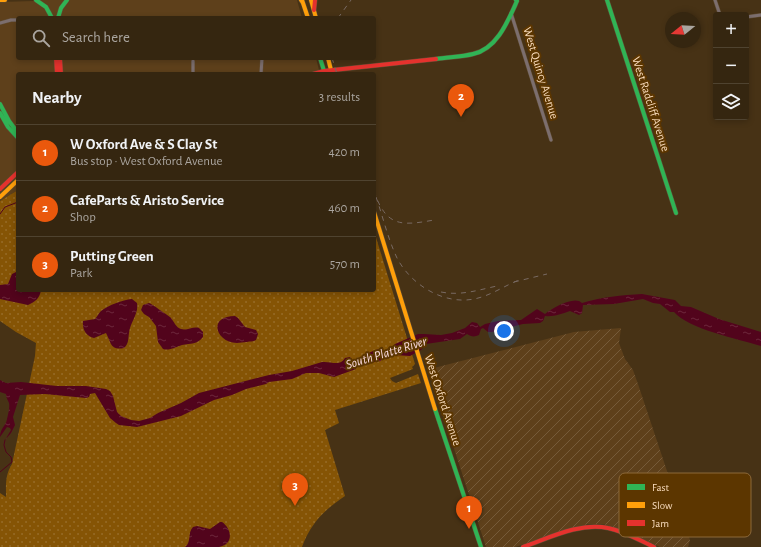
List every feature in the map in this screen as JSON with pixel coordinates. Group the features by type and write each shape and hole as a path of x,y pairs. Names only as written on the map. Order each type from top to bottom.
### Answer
{"main road":[{"path":"0,0 5,0"},
{"path":"36,0 47,7 51,16"},
{"path":"59,16 61,8 67,0"},
{"path":"311,0 316,16"},
{"path":"314,10 315,0"},
{"path":"336,72 474,54 486,48 495,40 517,0"},
{"name":"West Radcliff Avenue","path":"607,0 676,214"},
{"path":"302,1 307,16"},
{"path":"56,60 57,72"},
{"path":"60,60 61,72"},
{"path":"321,60 327,72"},
{"path":"328,60 328,72"},
{"path":"0,104 16,130"},
{"path":"0,113 8,127 16,136"},
{"path":"0,189 16,173"},
{"path":"0,197 16,182"},
{"name":"West Oxford Avenue","path":"376,219 409,328 481,547"},
{"path":"523,547 578,530 594,527 604,527 619,532"},
{"path":"631,537 654,547"}],"street":[{"path":"715,0 719,12"},
{"name":"West Quincy Avenue","path":"511,13 551,140"},
{"path":"749,17 761,15"},
{"path":"0,23 16,20"},
{"path":"261,72 262,60"},
{"path":"193,61 193,72"}],"shaded area":[{"path":"297,0 301,16 16,16 16,60 316,60 320,72 16,72 16,191 0,201 0,2"},
{"path":"16,191 16,292 376,292 376,237 415,364 412,367 413,369 390,378 396,383 418,374 421,383 335,410 339,423 325,430 345,496 331,506 319,518 314,524 302,547 0,547 0,493 6,497 7,476 12,464 35,356 36,343 0,321 0,201"},
{"path":"621,328 619,343 625,359 633,370 668,473 619,473 619,529 603,524 588,524 515,547 486,547 433,384 435,383 430,369 574,332"},
{"path":"638,537 689,537 690,540 688,547 660,547"}],"water":[{"path":"16,272 16,292 41,292 40,295 33,303 28,305 0,299 0,285 8,284 12,274"},
{"name":"South Platte River","path":"642,294 675,300 681,306 691,307 719,319 761,332 761,346 727,337 690,324 660,304 643,299 614,304 583,305 582,313 579,315 570,311 554,316 545,316 543,321 540,323 523,324 492,332 488,332 483,328 481,329 479,335 476,336 467,334 460,339 426,344 421,350 410,356 394,355 389,353 383,354 381,361 356,364 356,369 334,377 319,373 306,373 292,379 269,382 214,400 181,416 137,427 119,425 116,423 110,418 95,393 90,394 89,397 86,398 45,394 20,395 13,417 15,425 5,440 11,430 10,428 7,427 0,437 6,421 9,403 6,394 0,392 0,380 6,383 21,382 57,386 86,386 106,389 110,391 113,396 117,412 121,416 139,421 150,418 199,393 269,375 292,371 322,362 338,363 343,361 345,358 350,357 354,362 370,352 380,349 382,352 388,350 395,344 418,334 441,335 452,333 465,328 472,322 477,323 480,327 485,324 498,321 521,320 537,309 545,314 564,303 574,300 582,303 597,299"},
{"path":"132,299 137,303 137,311 130,329 128,343 124,348 119,349 113,347 106,333 94,338 85,332 83,321 95,319 101,311 108,307"},
{"path":"149,303 170,317 179,328 199,328 203,332 203,337 201,340 196,343 170,349 163,349 158,342 156,326 141,310 143,305"},
{"path":"235,316 245,327 256,330 258,334 256,340 237,343 224,339 218,330 218,325 221,320 226,317"},
{"path":"220,522 228,528 230,536 227,543 219,547 185,547 188,543 190,532 193,527 197,526 210,529"}],"waterway":[{"path":"0,214 5,207 16,203"},
{"path":"0,472 12,462 11,457 6,452 4,445 5,440"}],"railway":[{"path":"339,16 351,0"},
{"path":"333,60 336,72"},
{"path":"376,196 384,212 396,221 412,223 434,220"},
{"path":"376,197 388,236 397,258 411,277 430,291 451,299 474,299 480,298 519,280"},
{"path":"514,282 547,274"},
{"path":"441,292 462,293 497,286"}],"traffic: fast":[{"path":"36,0 46,7 51,16"},
{"path":"59,16 61,8 67,0"},
{"path":"436,59 473,54 489,46 501,33 510,17 517,1 516,0"},
{"path":"607,0 676,213"},
{"path":"321,60 324,72"},
{"path":"0,104 16,130"},
{"path":"0,113 8,127 16,136"},
{"path":"435,409 481,547"}],"traffic: slow":[{"path":"0,0 5,0"},
{"path":"302,0 307,16"},
{"path":"311,0 315,16"},
{"path":"328,60 332,72"},
{"path":"0,197 16,182"},
{"path":"376,218 435,409"}],"traffic: jam":[{"path":"314,10 315,0"},
{"path":"320,72 436,59"},
{"path":"56,60 57,72"},
{"path":"60,60 61,72"},
{"path":"0,189 16,174"},
{"path":"523,547 554,535 587,527 608,528 619,531"},
{"path":"633,537 654,547"}],"place":[{"name":"CafeParts & Aristo Service","path":"461,117"},
{"name":"Putting Green","path":"295,506"},
{"name":"W Oxford Ave & S Clay St","path":"469,529"}]}
